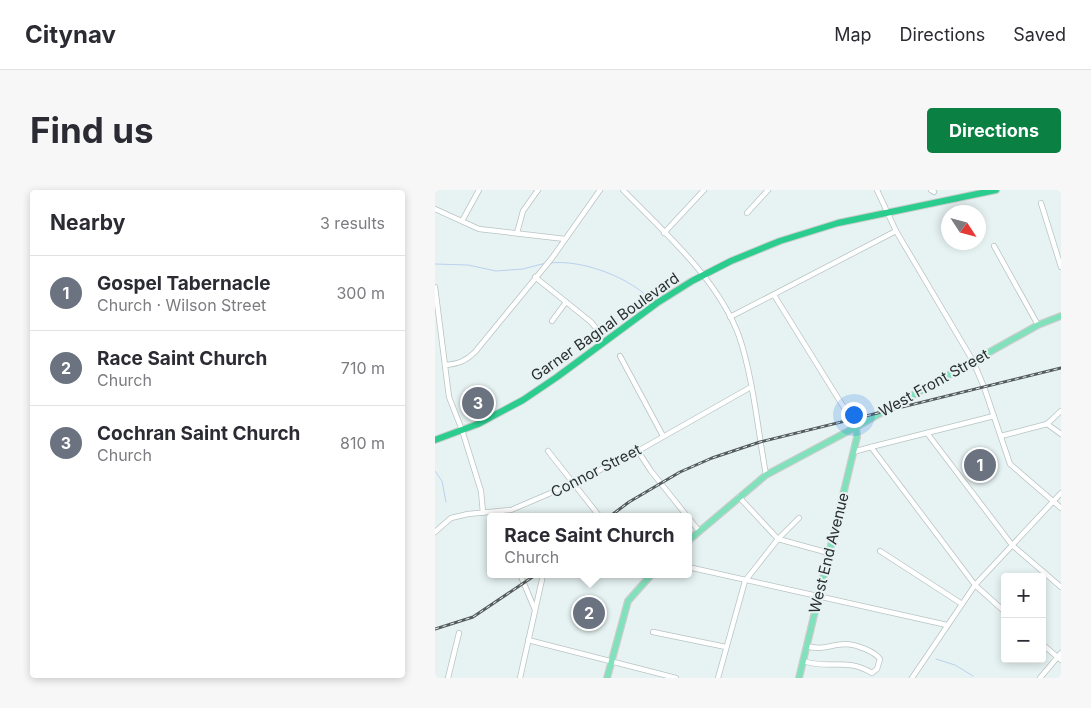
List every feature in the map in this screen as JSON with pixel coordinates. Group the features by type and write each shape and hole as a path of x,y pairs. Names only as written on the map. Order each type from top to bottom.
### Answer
{"highway":[{"name":"Garner Bagnal Boulevard","path":"435,440 494,416 523,400 655,304 703,275 731,261 780,241 837,223 996,190"}],"main road":[{"name":"West Front Street","path":"692,537 766,475 1038,325 1061,316"},
{"name":"West End Avenue","path":"799,678 857,437 856,427"},
{"path":"607,678 628,601 647,578"}],"street":[{"path":"463,221 479,190"},
{"path":"517,233 523,211 538,190"},
{"path":"445,365 459,363 472,355 565,239 600,190"},
{"path":"623,190 703,275 730,317 742,347 766,475"},
{"path":"664,233 704,190"},
{"path":"747,213 768,190"},
{"path":"877,190 896,232 973,361 1010,464 1061,508"},
{"path":"438,202 437,209 479,229 565,239"},
{"path":"1041,203 1061,267"},
{"path":"730,317 896,232"},
{"path":"994,246 1038,325"},
{"path":"535,277 591,322 601,334"},
{"path":"435,287 449,397 462,430 481,491 483,513"},
{"path":"774,294 856,427"},
{"path":"552,321 566,302"},
{"path":"620,356 663,436"},
{"name":"Connor Street","path":"503,513 519,508 638,451 751,387"},
{"path":"1001,436 1047,424 1061,412"},
{"path":"853,452 994,416"},
{"path":"1047,424 1061,434"},
{"path":"927,434 1012,545 1061,587"},
{"path":"871,446 975,585 1001,608"},
{"path":"548,451 598,513"},
{"path":"638,451 651,471 685,513"},
{"path":"913,678 975,585 1061,493"},
{"path":"739,497 778,539 829,552"},
{"name":"Connor Street","path":"435,532 451,518 487,514"},
{"path":"718,678 745,580 778,539 799,518"},
{"path":"692,522 699,531"},
{"path":"880,551 962,604"},
{"path":"692,568 947,625"},
{"path":"522,578 535,610"},
{"path":"520,678 542,578"},
{"path":"653,632 726,647"},
{"path":"448,678 459,633"},
{"path":"529,640 661,676 677,678"},
{"path":"803,661 816,665 855,664 872,673 877,669 880,659 873,653 847,644 823,648 806,646"},
{"path":"1039,678 1060,657 1046,647"}],"waterway":[{"path":"435,264 468,265 496,271 523,269 546,263"},
{"path":"550,263 577,264 606,272 633,285 653,302"},
{"path":"435,471 442,481 446,502"},
{"path":"936,659 955,665 973,676"}],"railway":[{"path":"614,513 629,502 680,472 712,458 760,442 1061,368"},
{"path":"435,629 473,617 531,578"}],"place":[{"name":"Cochran Saint Church","path":"478,403"},
{"name":"Gospel Tabernacle","path":"980,465"},
{"name":"Race Saint Church","path":"589,613"}]}
